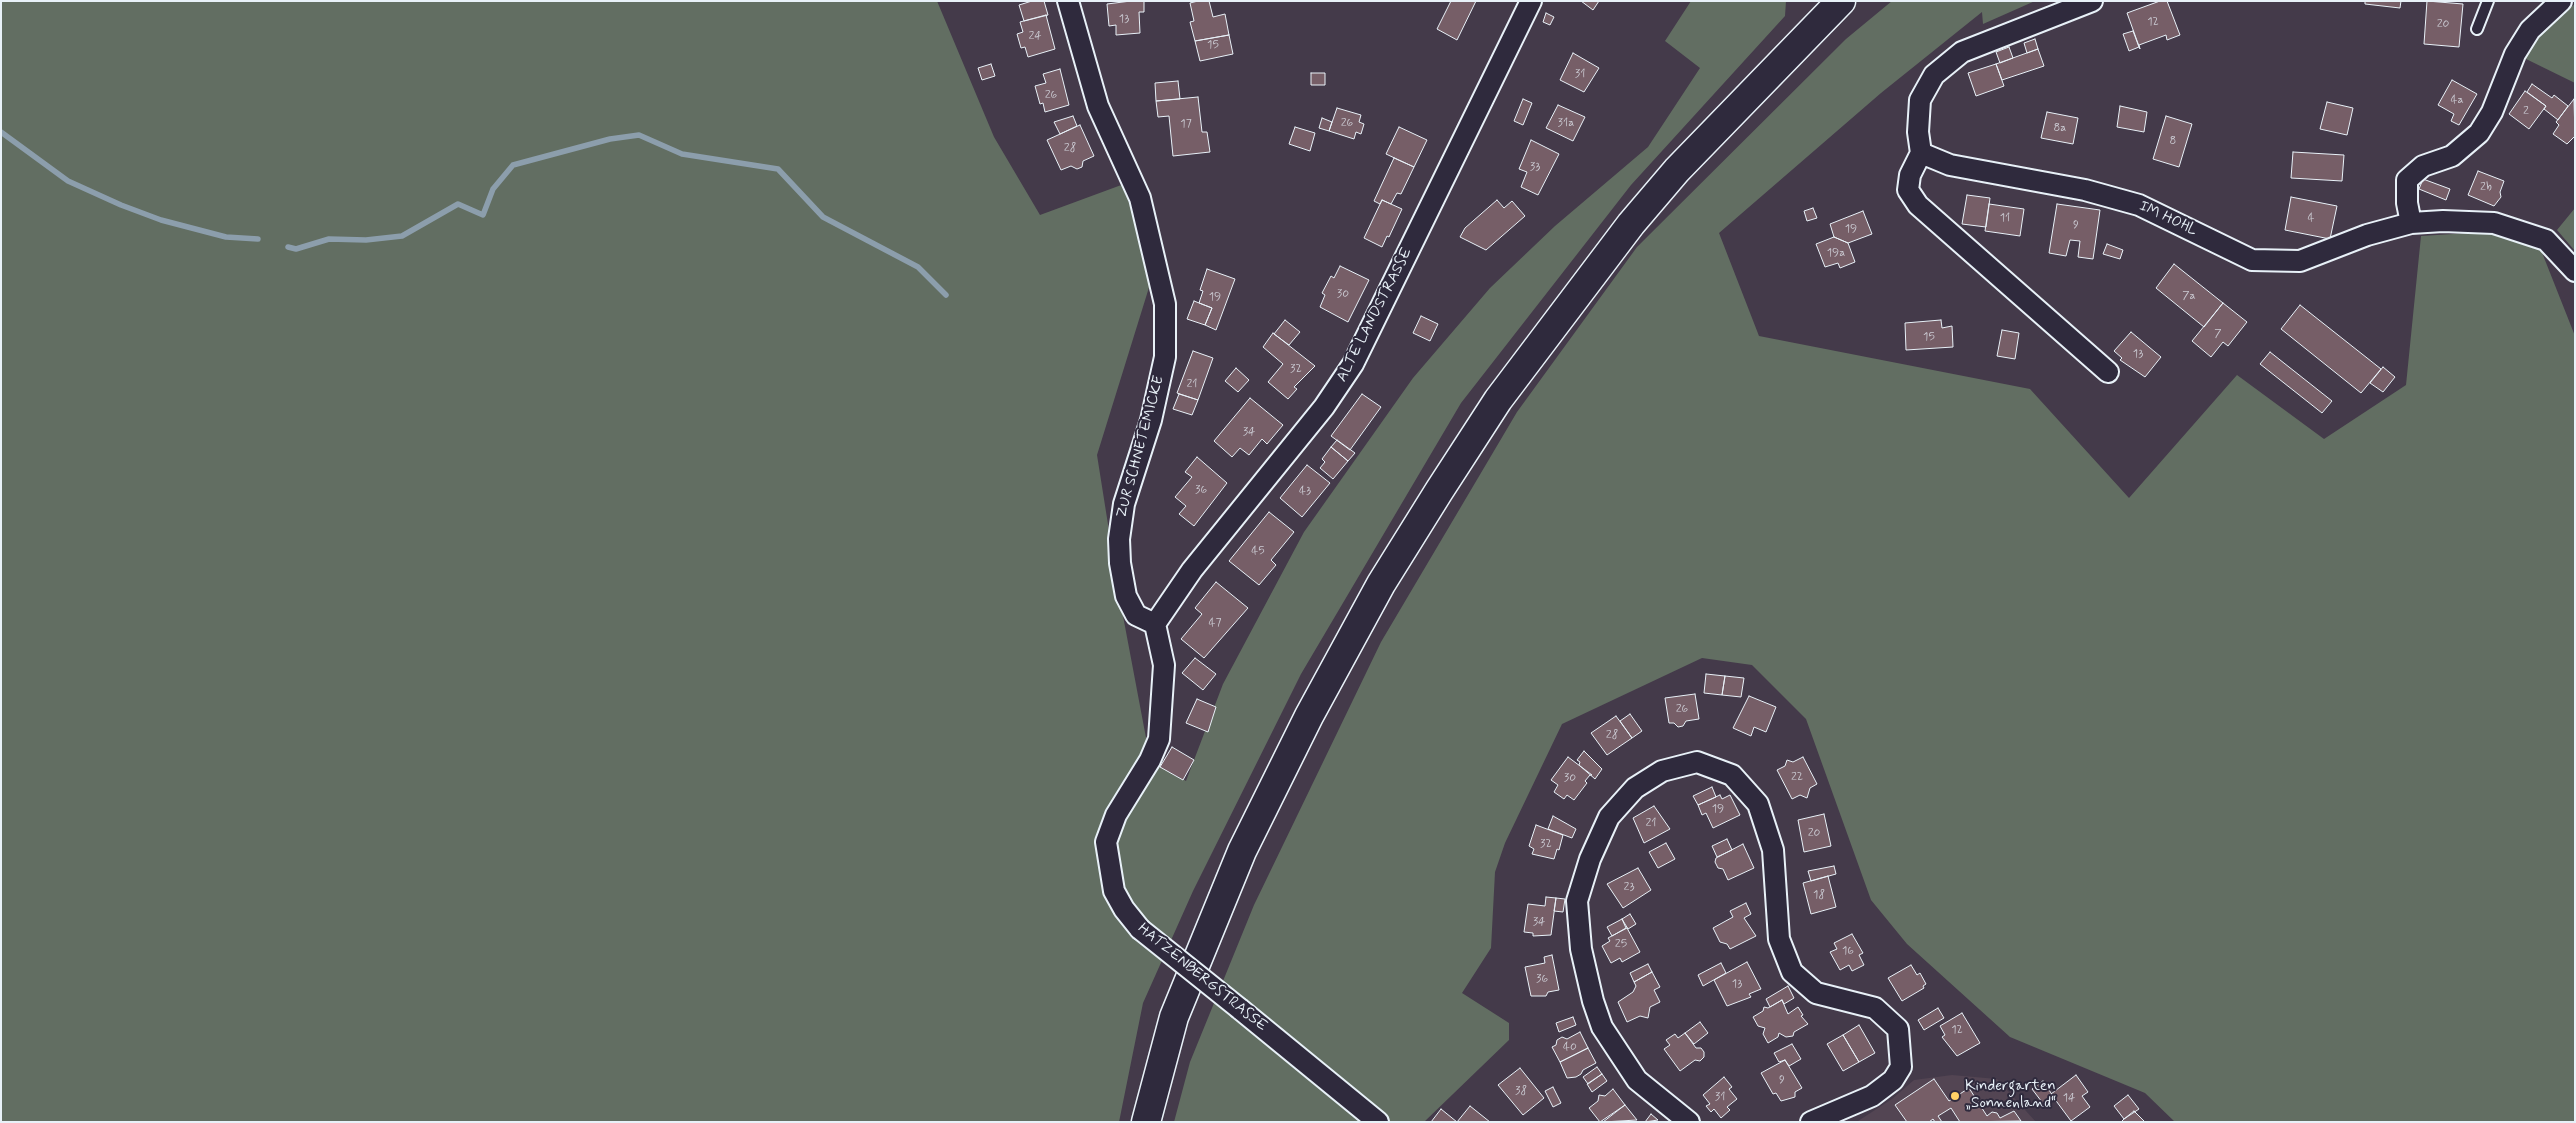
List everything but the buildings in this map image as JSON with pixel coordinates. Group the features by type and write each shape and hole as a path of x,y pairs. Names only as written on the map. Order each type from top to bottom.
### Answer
{"main road":[{"path":"1146,1122 1174,1018 1242,851 1309,716 1397,559 1498,400 1631,224 1677,170 1834,4"}],"street":[{"name":"ZUR SCHNETEMICKE","path":"1068,1 1098,106 1140,198 1165,304 1165,357 1151,420 1124,504 1119,539 1120,563 1126,596 1136,615 1155,624"},
{"name":"ALTE LANDSTRASSE","path":"1155,624 1192,570 1324,407 1353,364 1531,1"},
{"path":"2092,1 1962,52 1934,75 1920,100 1918,132 1920,152 1910,176 1908,190 1918,205 2108,372"},
{"path":"2411,223 2407,203 2407,180 2423,166 2452,156 2479,133 2492,112 2515,54 2530,30 2561,1"},
{"name":"IM HOHL","path":"1920,152 1950,165 2085,190 2139,205 2252,260 2300,260 2367,235 2411,223 2443,220 2494,223 2546,240 2575,271"},
{"name":"HATZENBERGSTRASSE","path":"1155,624 1164,665 1159,739 1150,760 1116,814 1106,842 1114,891 1140,929 1378,1122"},
{"path":"1689,1122 1637,1080 1602,1027 1592,1001 1581,949 1577,901 1590,859 1609,817 1642,783 1662,771 1697,762 1732,775 1758,804 1773,850 1779,939 1792,972 1816,993 1876,1008 1898,1030 1901,1067 1893,1080 1872,1096 1823,1119"}],"lane":[{"path":"2477,29 2488,1"}],"shaded area":[{"name":"Kindergarten „Sonnenland“","path":"1952,1075 1997,1079 2036,1122 1858,1121 1892,1099 1914,1080"}],"green space":[{"path":"1,1 937,1 994,137 1040,215 1124,184 1151,281 1097,455 1120,600 1150,759 1186,781 1223,684 1304,532 1413,378 1490,288 1555,226 1648,147 1700,68 1665,41 1691,1 1786,1 1785,16 1631,185 1461,403 1301,674 1193,891 1143,1003 1119,1122 1,1122"},
{"path":"1892,1 2035,1 1983,24 1982,12 1881,93 1719,233 1759,336 2030,389 2129,498 2237,375 2324,439 2406,385 2421,236 2485,232 2541,250 2575,336 2575,1122 2175,1122 2145,1093 2010,1037 1907,944 1871,900 1806,719 1752,665 1702,658 1562,724 1505,843 1495,872 1491,948 1462,993 1509,1023 1509,1040 1424,1122 1174,1122 1190,1062 1254,905 1381,642 1517,412 1637,247 1846,39"},
{"path":"2575,4 2575,83 2524,58 2542,29"},
{"path":"2575,208 2575,251 2557,230"}],"waterway":[{"path":"1,132 68,181 121,205 161,220 226,237 258,239"},
{"path":"288,247 296,249 329,239 366,240 402,236 458,204 483,215 493,189 513,165 610,139 639,135 682,154 778,169 823,217 918,267 946,295"}],"place":[{"name":"Kindergarten „Sonnenland“","path":"1955,1096"}]}
